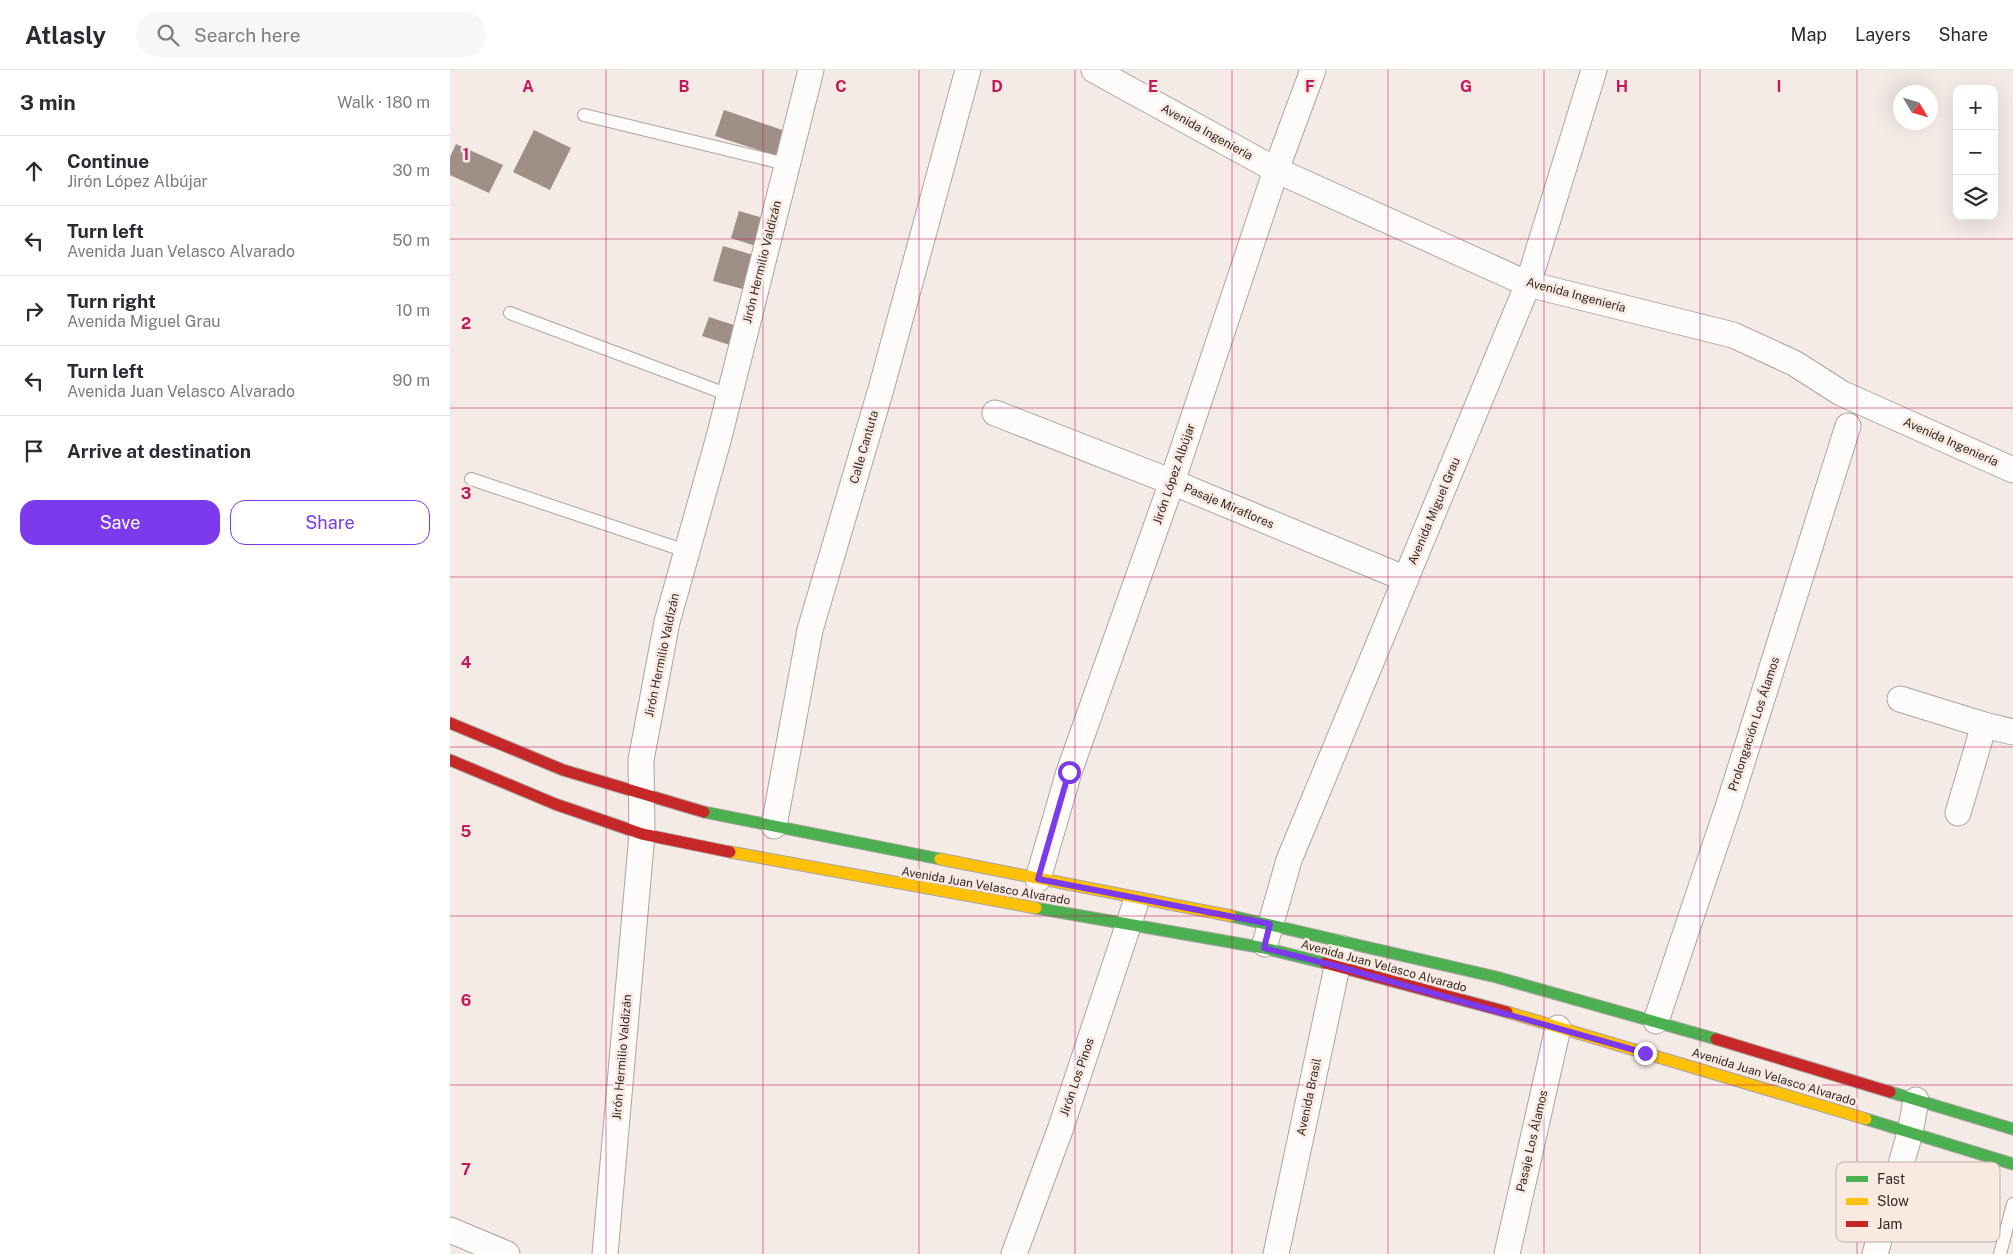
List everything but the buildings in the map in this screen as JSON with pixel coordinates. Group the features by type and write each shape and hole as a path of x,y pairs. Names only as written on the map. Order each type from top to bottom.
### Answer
{"street":[{"name":"Jirón Hermilio Valdizán","path":"605,1254 642,834 641,760 662,650 686,551 729,395 810,70"},
{"name":"Calle Cantuta","path":"774,826 810,630 881,389 968,70"},
{"name":"Avenida Ingeniería","path":"1094,70 1276,170 1528,284 1733,335 1794,363 1841,393 2013,470"},
{"name":"Jirón López Albújar","path":"1038,879 1069,772 1172,482 1276,170 1313,70"},
{"name":"Avenida Miguel Grau","path":"1264,948 1289,860 1528,284 1594,70"},
{"name":"Pasaje Miraflores","path":"995,413 1172,482 1406,579"},
{"name":"Prolongación Los Álamos","path":"1656,1022 1729,804 1848,426"},
{"path":"1900,699 2013,732"},
{"name":"Avenida Juan Velasco Alvarado","path":"450,724 563,770 698,811 1270,924 1496,977 1656,1022 2013,1130"},
{"path":"1958,813 1984,724"},
{"name":"Avenida Juan Velasco Alvarado","path":"450,760 555,804 642,834 876,880 1264,948 1336,966 1558,1028 2013,1164"},
{"name":"Jirón Los Pinos","path":"1014,1254 1060,1130 1137,898"},
{"name":"Avenida Brasil","path":"1276,1254 1336,966 1343,941"},
{"name":"Pasaje Los Álamos","path":"1507,1254 1558,1028"},
{"path":"1902,1162 1910,1133 1916,1100"},
{"path":"450,1230 507,1254"}],"lane":[{"path":"584,115 786,164"},
{"path":"510,313 729,395"},
{"path":"472,480 686,551"},
{"path":"2000,1254 2013,1204"}],"traffic: fast":[{"path":"704,812 940,859"},
{"path":"1036,908 1264,948 1325,963"},
{"path":"1231,916 1496,977 1716,1039"},
{"path":"1890,1092 2013,1129"},
{"path":"1866,1119 2013,1164"}],"traffic: slow":[{"path":"730,852 1036,908"},
{"path":"940,859 1231,916"},
{"path":"1507,1012 1866,1119"}],"traffic: jam":[{"path":"450,723 563,770 704,812"},
{"path":"450,760 555,804 642,834 730,852"},
{"path":"1325,963 1507,1012"},
{"path":"1716,1039 1890,1092"}],"route":[{"path":"1069,772 1038,879 1270,924 1264,948 1336,966 1645,1053"}]}
